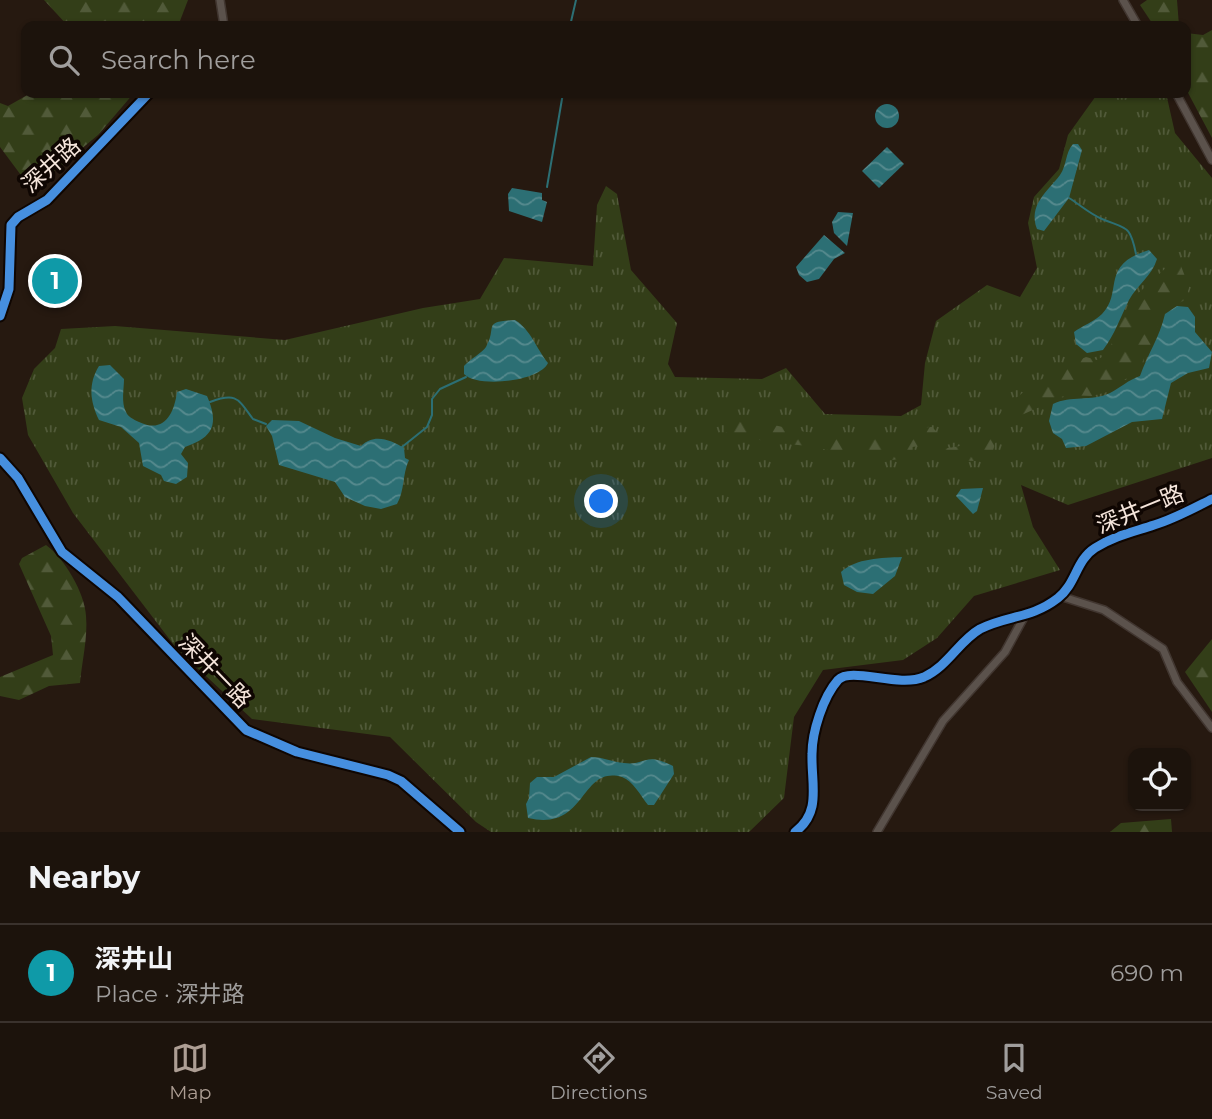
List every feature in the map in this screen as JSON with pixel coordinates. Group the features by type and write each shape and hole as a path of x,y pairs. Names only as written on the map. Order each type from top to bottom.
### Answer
{"street":[{"path":"220,0 223,21"},
{"path":"1123,0 1135,21"},
{"name":"深井路","path":"0,316 9,289 12,225 18,217 47,200 144,98"},
{"path":"1179,98 1212,160"},
{"name":"深井一路","path":"0,458 18,478 62,552 118,597 246,730 298,752 388,775 401,781 460,832"},
{"name":"深井一路","path":"795,832 807,823 814,803 811,751 821,713 836,682 843,676 854,674 903,683 924,677 944,665 978,630 1024,617 1060,596 1082,558 1093,549 1114,537 1154,526 1212,499"},
{"path":"1060,596 1104,610 1163,649 1177,682 1212,728"},
{"path":"877,832 943,721 1005,652 1024,617"}],"green space":[{"path":"44,0 188,0 180,21 63,21"},
{"path":"1147,0 1177,0 1179,21 1151,21 1140,5"},
{"path":"1212,30 1212,138 1191,98 1191,34 1203,35"},
{"path":"22,98 130,98 98,135 32,190 0,147 0,103 8,106"},
{"path":"1094,98 1167,98 1175,133 1212,178 1212,458 1068,505 1021,485 1033,527 1060,570 974,596 937,638 903,660 823,670 794,717 784,798 749,832 491,832 476,822 390,737 252,719 177,649 73,513 28,435 22,398 34,369 55,348 61,329 115,326 285,340 423,308 480,299 504,258 593,266 597,205 606,186 617,194 631,270 677,323 668,364 675,377 762,379 786,368 825,414 901,416 921,405 925,363 936,321 987,285 1020,297 1037,268 1028,223 1034,197 1059,169 1068,135"},
{"path":"1169,265 1181,266 1189,287 1186,299 1159,321 1155,345 1146,353 1138,374 1123,380 1111,391 1092,396 1066,395 1006,422 998,434 991,457 977,461 941,460 943,449 960,446 970,449 975,446 1010,403 1040,380 1086,357 1097,360 1107,354 1131,300"},
{"path":"746,419 815,434 884,437 886,446 892,445 911,428 932,427 938,433 928,445 912,447 908,458 883,461 724,432 728,421"},
{"path":"46,545 60,558 72,577 85,607 86,632 80,683 49,686 19,700 0,696 0,677 53,655 51,636 19,564 22,558"},
{"path":"1212,639 1212,712 1185,672"},
{"path":"1171,819 1172,832 1110,832 1121,823"}],"water":[{"path":"887,104 895,108 899,116 895,124 887,128 879,124 875,116 879,108"},
{"path":"1073,144 1078,144 1082,150 1069,198 1044,231 1037,229 1037,206 1060,175"},
{"path":"887,147 904,164 879,188 862,171"},
{"path":"512,188 542,193 542,200 547,202 542,222 509,211 508,194"},
{"path":"838,212 853,213 847,246 834,233 832,222"},
{"path":"824,235 845,253 834,259 819,279 807,282 799,275 796,267"},
{"path":"1149,250 1157,259 1152,270 1129,300 1103,350 1087,353 1076,344 1074,332 1102,314 1112,296 1118,271 1124,263"},
{"path":"1177,306 1188,307 1195,317 1195,332 1212,352 1209,368 1188,373 1171,383 1162,419 1132,422 1086,446 1066,448 1062,439 1053,433 1049,421 1053,404 1103,396 1140,376 1165,314"},
{"path":"515,320 529,334 548,363 542,370 521,379 494,382 481,381 464,374 464,366 486,347 492,326 498,322"},
{"path":"110,365 124,379 123,400 127,414 148,425 161,424 166,420 173,408 177,392 186,389 207,396 213,414 211,428 202,439 185,447 181,454 188,463 187,477 176,484 164,481 161,475 143,466 139,443 121,427 99,420 92,399 93,379 99,366"},
{"path":"272,420 299,421 335,438 361,446 377,439 388,440 404,448 405,458 409,460 397,504 381,509 365,506 345,497 335,482 279,465 272,436 266,426"},
{"path":"983,488 977,511 973,514 956,496 961,489"},
{"path":"902,557 895,576 873,594 857,592 844,585 841,572 847,567 870,560"},
{"path":"591,757 631,763 656,760 673,766 674,774 654,805 648,805 626,779 608,776 598,780 573,808 562,816 548,820 528,818 526,804 530,783 537,777 554,777"}],"waterway":[{"path":"571,21 576,0"},
{"path":"547,187 562,98"},
{"path":"1069,198 1098,217 1126,229 1132,237 1136,254"},
{"path":"402,447 427,427 432,415 432,399 440,389 466,377"},
{"path":"210,402 226,398 236,399 253,419 266,424"}],"cycle path":[{"path":"0,316 9,289 11,225 18,217 47,200 144,98"},
{"path":"0,458 18,478 62,552 118,597 246,730 297,752 388,775 401,781 460,832"},
{"path":"795,832 809,816 812,806 814,736 823,705 838,680 853,675 901,680 924,677 940,667 980,629 1038,610 1058,598 1069,586 1084,559 1095,548 1116,537 1169,520 1212,499"}],"place":[{"name":"深井山","path":"55,281"}]}
